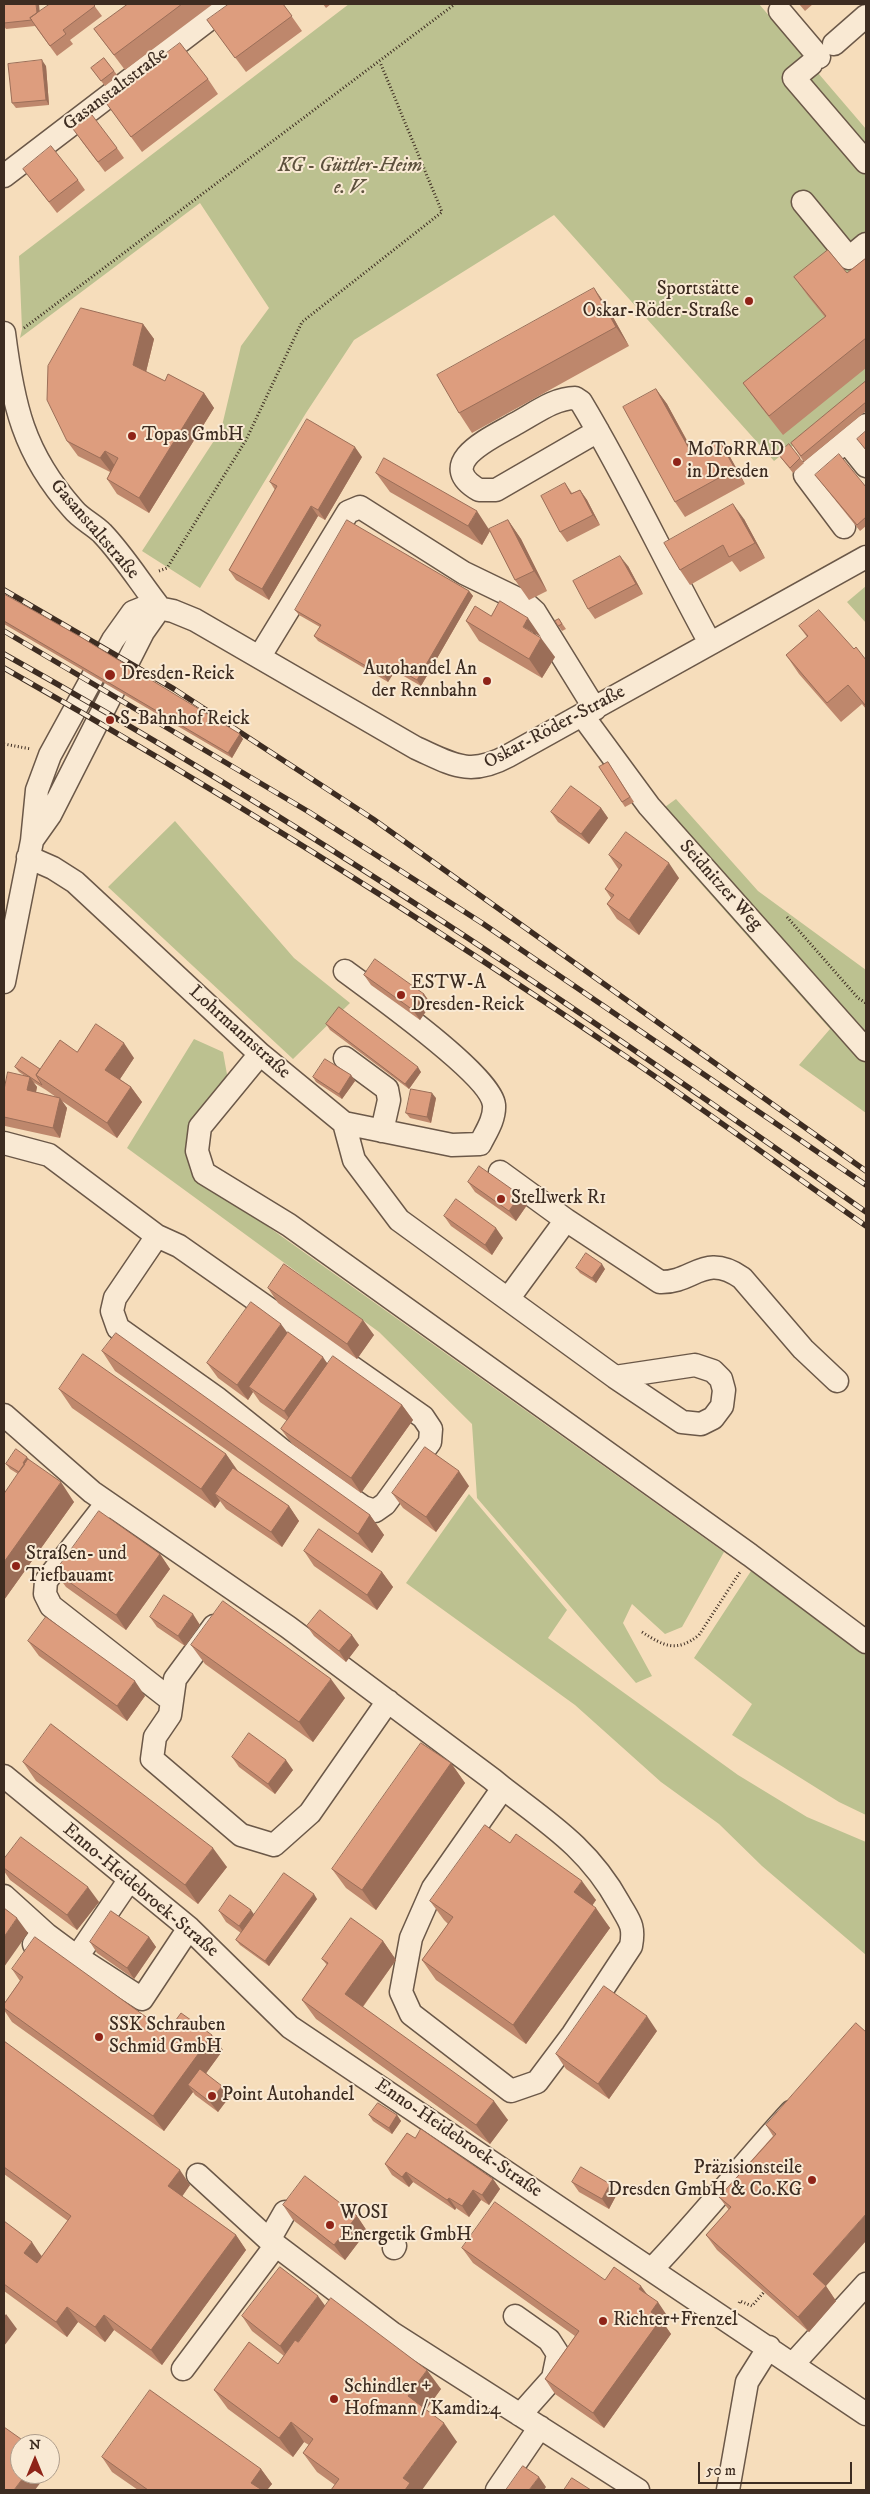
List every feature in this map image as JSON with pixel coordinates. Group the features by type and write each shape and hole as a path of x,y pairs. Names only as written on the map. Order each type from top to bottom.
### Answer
{"street":[{"name":"Gasanstaltstraße","path":"4,176 229,4"},
{"path":"780,11 821,55"},
{"path":"866,16 794,78 866,162"},
{"path":"803,202 830,251 849,258 866,244"},
{"name":"Gasanstaltstraße","path":"10,331 11,391 16,411 32,450 52,485 74,511 101,533 160,608"},
{"path":"598,431 496,490 479,490 466,479 463,471 463,462 473,448 563,400 575,398 581,402 598,431 710,643"},
{"path":"844,528 805,474 866,425"},
{"path":"846,441 866,466"},
{"name":"Seidnitzer Weg","path":"260,656 348,512 360,507 464,573 524,602 535,612 589,712 649,806 866,1050"},
{"name":"Oskar-Röder-Straße","path":"160,608 195,620 416,748 454,765 475,769 495,764 866,556"},
{"path":"4,982 30,849 37,790 50,755 114,640 133,612 148,606 160,608"},
{"name":"Lohrmannstraße","path":"30,849 75,882 260,1054 344,1122 452,1145 480,1144 492,1120 494,1103 479,1078 345,970"},
{"path":"260,1054 200,1127 197,1150 204,1173 289,1225 750,1555 866,1642"},
{"path":"345,1058 387,1089 389,1100 382,1131"},
{"path":"344,1122 354,1160 399,1220 615,1377"},
{"path":"4,1143 49,1155 156,1236 178,1246 423,1417 432,1429 430,1442 385,1504 375,1511 363,1507 283,1452 218,1399 118,1328 112,1311 115,1298 156,1236"},
{"path":"500,1172 566,1220 660,1282 674,1281 705,1268 725,1268 742,1278 803,1349 837,1381"},
{"path":"508,1299 566,1220"},
{"path":"4,1415 107,1502 388,1701 503,1788 575,1844 605,1879 634,1930 631,1946 573,2034 538,2082 511,2091 411,2014 401,1992 411,1938 433,1888 503,1788"},
{"path":"107,1502 46,1581 45,1594 51,1606 171,1700"},
{"path":"238,1593 175,1679 170,1714 155,1737 152,1759 241,1835 274,1845 310,1812 388,1701"},
{"name":"Enno-Heidebroek-Straße","path":"4,1776 189,1928 290,2027 652,2268 866,2414"},
{"path":"78,1957 130,1880"},
{"path":"4,1896 40,1939 78,1957 142,1999 189,1928"},
{"path":"652,2268 686,2244 752,2154 803,2099"},
{"path":"198,2175 273,2243 356,2302 426,2347 520,2415 638,2490"},
{"path":"184,2369 273,2243 284,2212"},
{"path":"793,2364 836,2331 866,2284"},
{"path":"515,2316 549,2340 558,2354 553,2378 520,2415"},
{"path":"728,2490 747,2382 769,2348"},
{"path":"497,2490 540,2427"}],"path":[{"path":"10,331 30,323 456,4"},
{"path":"156,573 167,568 246,440 302,322 442,212 380,62"},
{"path":"4,744 28,749"},
{"path":"787,916 858,998 866,1003"},
{"path":"642,1632 662,1645 677,1646 690,1643 700,1635 750,1555"}],"green space":[{"name":"KG - Güttler-Heim e. V.","path":"349,4 759,4 866,129 866,387 774,461 554,215 354,340 306,413 200,588 142,551 221,430 241,346 269,308 200,203 20,338 22,329 19,256"},
{"path":"866,586 866,623 847,602"},
{"path":"676,799 758,891 866,970 866,1113 799,1065 830,1029 662,840 647,820"},
{"path":"175,821 294,958 350,1003 293,1059 108,887"},
{"path":"194,1039 223,1052 228,1080 187,1134 190,1171 724,1552 682,1627 665,1634 632,1604 623,1623 652,1676 636,1683 477,1498 472,1424 379,1332 127,1148"},
{"path":"469,1494 567,1610 548,1638 738,1775 807,1817 866,1842 866,1955 762,1866 719,1824 661,1782 575,1705 406,1583"},
{"path":"751,1571 866,1650 866,1815 839,1802 732,1735 752,1704 694,1658"}],"building":[{"path":"4,4 36,4 37,13 30,18 32,20 4,23"},
{"path":"50,4 93,4 95,6 63,30 66,34 50,46 30,18"},
{"path":"128,4 182,4 114,55 94,29"},
{"path":"229,4 283,4 292,16 235,58 207,20"},
{"path":"180,43 208,79 131,137 104,100"},
{"path":"104,58 114,71 101,81 91,68"},
{"path":"42,60 46,100 12,103 8,64"},
{"path":"92,115 117,148 98,162 73,129"},
{"path":"51,146 78,180 49,202 23,169"},
{"path":"828,250 847,273 866,258 866,338 769,416 743,383 826,316 794,277"},
{"path":"594,288 616,327 459,413 437,375"},
{"name":"Topas GmbH","path":"81,308 143,324 133,365 165,381 168,374 204,393 139,498 107,479 118,458 105,451 100,458 67,441 47,400 48,366"},
{"path":"866,381 866,402 801,456 791,443"},
{"name":"MoToRRAD in Dresden","path":"656,389 692,454 719,440 735,469 675,502 623,407"},
{"name":"Topas GmbH","path":"307,419 355,447 318,510 311,506 262,589 229,570 277,486 270,482"},
{"path":"866,431 866,450 857,439"},
{"path":"789,444 800,458 790,468 778,454"},
{"path":"839,454 866,487 866,517 857,525 815,475"},
{"path":"384,458 477,511 468,526 376,473"},
{"path":"565,483 571,494 580,490 593,515 560,532 541,496"},
{"path":"733,504 755,543 729,557 723,545 680,570 664,543"},
{"path":"347,520 469,591 417,680 391,665 385,677 314,636 321,625 295,610"},
{"path":"508,520 534,571 515,580 489,529"},
{"path":"620,556 636,584 588,609 573,581"},
{"path":"4,594 79,636 240,734 228,753 4,621"},
{"path":"500,601 528,618 523,627 541,638 529,659 466,621 475,606 491,616"},
{"path":"819,610 854,649 856,647 866,660 866,706 848,685 827,703 786,655 808,636 799,626"},
{"path":"559,619 562,624 558,626 555,621"},
{"path":"608,762 630,797 622,802 599,767"},
{"path":"571,786 601,808 581,834 551,812"},
{"path":"626,832 669,863 629,920 607,904 614,895 605,889 622,865 609,855"},
{"name":"ESTW-A Dresden-Reick","path":"375,959 424,994 413,1010 364,975"},
{"path":"339,1007 418,1067 405,1084 326,1024"},
{"path":"96,1024 124,1043 105,1070 131,1087 107,1123 36,1075 60,1040 77,1052"},
{"path":"22,1057 40,1069 36,1075 42,1085 15,1067"},
{"path":"325,1059 351,1075 339,1094 313,1077"},
{"path":"8,1072 30,1077 27,1090 60,1098 53,1128 4,1117 4,1090"},
{"path":"411,1089 432,1093 427,1117 406,1113"},
{"path":"479,1166 520,1195 509,1211 468,1182"},
{"path":"456,1199 496,1228 485,1245 444,1216"},
{"path":"586,1253 602,1264 592,1278 576,1268"},
{"path":"284,1264 363,1320 347,1344 268,1288"},
{"path":"251,1302 281,1324 237,1385 207,1363"},
{"path":"288,1332 323,1357 284,1411 249,1387"},
{"path":"116,1333 370,1515 358,1534 102,1351"},
{"path":"83,1354 226,1454 201,1489 59,1389"},
{"path":"333,1356 402,1405 351,1478 281,1429"},
{"path":"425,1447 459,1471 426,1517 392,1493"},
{"path":"16,1449 27,1457 23,1463 25,1464 19,1472 6,1464"},
{"path":"28,1459 61,1482 4,1562 4,1494"},
{"path":"233,1468 289,1506 271,1532 215,1494"},
{"path":"99,1511 160,1554 116,1615 55,1572"},
{"path":"319,1529 382,1572 367,1595 304,1551"},
{"path":"164,1595 193,1614 178,1636 150,1617"},
{"path":"223,1601 331,1679 299,1722 191,1645"},
{"path":"320,1610 352,1635 339,1651 307,1626"},
{"path":"46,1617 135,1681 117,1706 28,1641"},
{"path":"51,1724 213,1848 185,1885 23,1762"},
{"path":"249,1733 286,1760 268,1784 232,1757"},
{"path":"421,1743 451,1763 362,1890 332,1869"},
{"path":"485,1825 510,1843 516,1834 582,1881 574,1892 596,1908 513,2025 422,1960 453,1917 430,1901"},
{"path":"21,1837 88,1887 67,1915 4,1868 4,1859"},
{"path":"284,1873 314,1894 265,1961 236,1940"},
{"path":"230,1895 251,1910 239,1926 219,1911"},
{"path":"4,1908 17,1918 4,1937"},
{"path":"111,1911 149,1937 127,1968 90,1942"},
{"path":"351,1918 383,1941 345,1994 494,2101 476,2125 302,2000 328,1963 322,1959"},
{"name":"SSK Schrauben Schmid GmbH","path":"35,1937 167,2032 181,2013 212,2035 153,2116 4,2008 4,2004 23,1977 12,1969"},
{"path":"604,1986 647,2016 598,2084 556,2054"},
{"name":"Präzisionsteile Dresden GmbH & Co.KG","path":"856,2023 866,2032 866,2214 813,2274 826,2286 798,2317 706,2235 731,2207 719,2197 776,2134 766,2125"},
{"path":"4,2041 180,2170 168,2186 236,2235 151,2350 104,2315 95,2327 67,2307 56,2322 4,2284 4,2221 32,2242 24,2253 37,2263 71,2216 4,2167"},
{"path":"200,2069 222,2086 210,2102 188,2085"},
{"path":"378,2103 397,2115 389,2128 369,2115"},
{"path":"421,2129 493,2179 482,2195 473,2190 462,2206 449,2198 447,2200 406,2172 402,2177 385,2164 407,2133 415,2138"},
{"path":"581,2167 610,2184 602,2199 572,2182"},
{"name":"WOSI Energetik GmbH","path":"305,2176 357,2216 334,2245 283,2205"},
{"name":"Richter+Frenzel","path":"495,2202 605,2280 614,2267 641,2286 639,2289 658,2302 651,2312 661,2319 593,2413 545,2379 579,2331 462,2248"},
{"path":"280,2267 318,2296 280,2346 242,2316"},
{"name":"Schindler + Hofmann / Kamdi24","path":"331,2298 427,2370 408,2396 444,2423 403,2478 410,2483 405,2490 331,2490 339,2479 303,2453 313,2439 291,2422 279,2438 214,2390 249,2342 278,2364 295,2340 298,2342"},
{"path":"150,2390 261,2469 251,2483 262,2490 148,2490 102,2457"},
{"path":"4,2427 14,2434 10,2434 10,2484 18,2484 14,2490 4,2490"},
{"path":"523,2466 539,2477 529,2490 506,2490"},
{"path":"572,2478 591,2490 564,2490"}],"railway":[{"path":"4,590 174,689 373,819 866,1171"},
{"path":"4,631 309,812 482,923 866,1185"},
{"path":"4,654 226,784 442,921 656,1065 866,1212"},
{"path":"4,668 164,761 402,908 634,1062 866,1226"}],"place":[{"name":"Sportstätte Oskar-Röder-Straße","path":"749,301"},
{"name":"Topas GmbH","path":"132,436"},
{"name":"MoToRRAD in Dresden","path":"677,462"},
{"name":"Dresden-Reick","path":"110,675"},
{"name":"Autohandel An der Rennbahn","path":"487,681"},
{"name":"S-Bahnhof Reick","path":"110,720"},
{"name":"ESTW-A Dresden-Reick","path":"401,995"},
{"name":"Stellwerk R1","path":"501,1199"},
{"name":"Straßen- und Tiefbauamt","path":"16,1566"},
{"name":"SSK Schrauben Schmid GmbH","path":"99,2037"},
{"name":"Point Autohandel","path":"212,2096"},
{"name":"Präzisionsteile Dresden GmbH & Co.KG","path":"812,2180"},
{"name":"WOSI Energetik GmbH","path":"330,2225"},
{"name":"Richter+Frenzel","path":"603,2321"},
{"name":"Schindler + Hofmann / Kamdi24","path":"334,2399"}]}
